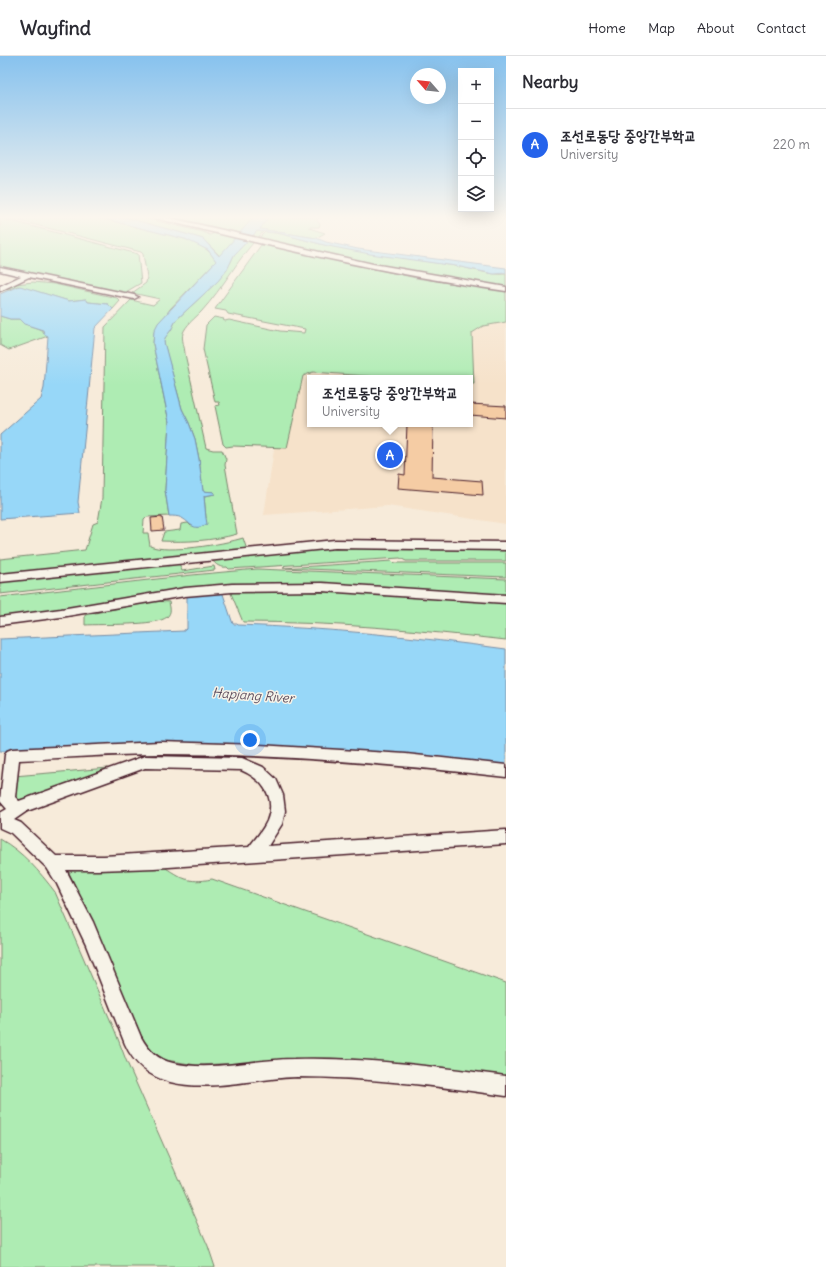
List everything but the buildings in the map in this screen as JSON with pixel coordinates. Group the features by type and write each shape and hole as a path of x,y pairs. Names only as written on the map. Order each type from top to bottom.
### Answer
{"street":[{"path":"16,273 134,297"},
{"path":"402,273 506,289"},
{"path":"0,289 28,275"},
{"path":"0,578 335,544 506,546"},
{"path":"0,626 0,621 61,613 185,592 232,588 322,587 506,599"},
{"path":"145,762 160,748"},
{"path":"18,808 7,800 12,755 160,748 259,750 406,760 506,771"},
{"path":"224,750 242,764 258,771 271,783 276,795 277,811 274,824 254,853"},
{"path":"0,821 22,806 145,762 242,764"},
{"path":"0,821 16,828 53,863 66,883 99,956 138,1050 149,1063 180,1074 204,1075 294,1068 376,1070 506,1086"},
{"path":"53,863 102,863 420,841 506,837"}],"shaded area":[{"path":"506,318 506,524 388,506 264,515 281,403 297,363"}],"green space":[{"path":"26,273 140,273 141,283 124,293"},
{"path":"146,273 205,273 170,309 154,332 153,344 169,422 165,490 169,516 147,517 144,520 143,533 148,533 150,546 158,548 182,549 223,543 243,538 247,550 0,576 0,559 85,550 93,524 98,522 102,498 105,327 131,300 153,305 160,299 132,293 146,283"},
{"path":"224,273 231,273 201,312 186,327 183,333 183,341 206,448 222,450 226,459 225,465 237,534 199,540 161,541 164,532 180,530 181,524 188,523 191,526 206,518 204,496 215,494 214,492 203,492 195,439 182,409 164,342 165,337 171,330 176,320 218,281"},
{"path":"241,273 392,273 416,278 506,291 506,322 483,326 472,333 474,384 473,375 352,375 313,372 303,376 287,448 226,447 223,444 215,406 220,405 219,402 215,402 203,349 206,325 214,317 224,319 223,320 225,321 229,320 280,331 304,333 305,329 228,314 226,311 215,309"},
{"path":"409,273 506,274 506,287"},
{"path":"33,282 54,284 117,298 120,301 113,309 108,304 88,302 86,299 69,301 18,286 0,292 16,284"},
{"path":"0,316 10,319 19,319 26,324 41,330 48,336 9,350 0,345"},
{"path":"334,548 506,549 506,561 406,561 400,558 229,569 227,567 218,566 211,559"},
{"path":"392,561 394,563 506,563 506,577 283,568"},
{"path":"179,563 182,571 214,566 215,570 0,594 0,582"},
{"path":"257,569 506,579 506,596 271,584 0,618 0,597"},
{"path":"273,590 334,592 506,603 506,640 375,627 309,623 243,622 230,591"},
{"path":"154,601 169,602 170,612 167,617 152,622 85,625 85,615"},
{"path":"108,768 106,771 16,803 10,798 14,776"},
{"path":"0,839 30,862 55,892 126,1060 208,1246 215,1267 0,1267"},
{"path":"161,865 185,879 196,881 212,879 506,983 506,1081 289,1061 196,1065 166,1060 151,1051 141,1035 90,917 69,873 73,870"}],"water":[{"path":"205,273 225,273 218,281 176,320 164,342 182,409 195,439 203,491 214,492 215,494 204,496 207,524 199,527 193,526 180,517 169,516 165,490 169,422 153,344 154,331 158,323"},
{"path":"487,273 506,273 506,273 494,274"},
{"path":"20,286 69,301 86,299 88,302 108,304 113,309 95,328 78,502 80,513 0,519 0,435 41,399 44,388 48,336 44,334 43,330 24,324 19,319 10,319 0,316 0,294"},
{"name":"Hapjang River","path":"219,591 223,594 233,624 372,634 506,649 506,768 382,755 0,751 0,639 184,631 187,629 187,597 190,594"}],"place":[{"name":"조선로동당 중앙간부학교","path":"390,455"}]}
